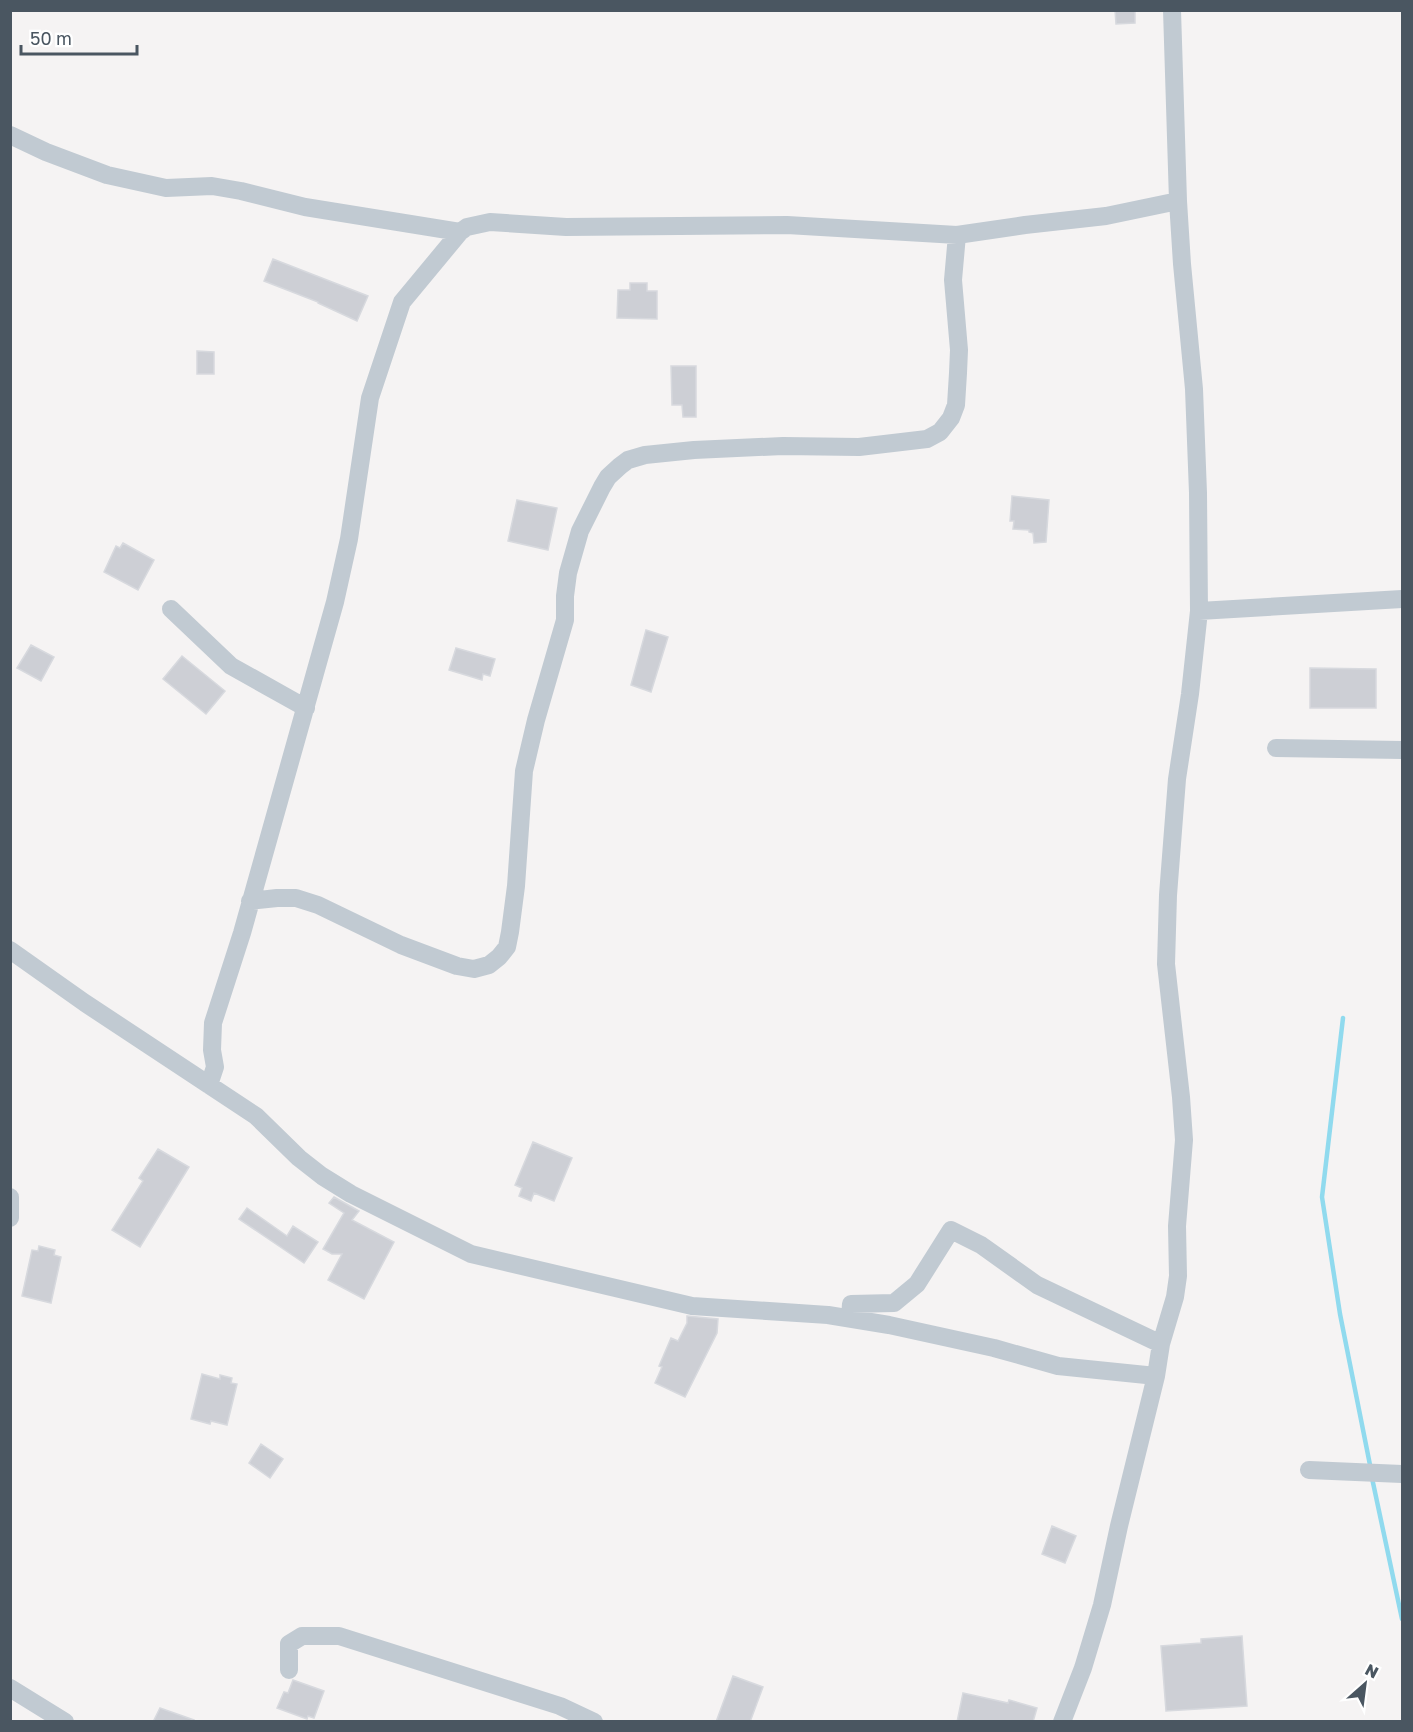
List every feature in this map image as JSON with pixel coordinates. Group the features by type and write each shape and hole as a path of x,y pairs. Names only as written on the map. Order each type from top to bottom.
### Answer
{"street":[{"path":"1062,1722 1083,1668 1102,1605 1156,1377 1161,1344 1175,1297 1178,1276 1177,1226 1184,1140 1166,964 1168,895 1177,779 1190,694 1198,611 1198,493 1194,389 1178,201 1172,10"},
{"path":"10,135 46,152 107,175 166,188 212,186 241,190 305,207 460,232"},
{"path":"209,1085 215,1067 212,1050 213,1023 332,613 349,539 370,398 402,302 460,232 467,227 490,222 566,226 787,225 957,235 1106,216 1178,201"},
{"path":"250,901 296,898 318,905 401,945 457,966 474,969 489,964 499,957 507,947 510,932 516,886 524,771 565,620 568,573 580,531 608,477 628,460 645,454 783,446 859,447 927,439 940,432 951,418 956,405 959,350 953,280 957,235"},
{"path":"1198,611 1402,598"},
{"path":"171,609 231,666 306,708"},
{"path":"1276,748 1402,750"},
{"path":"10,950 265,1123 299,1158 322,1176 351,1194 471,1254 692,1306 783,1311 850,1318 994,1348 1058,1366 1156,1377"},
{"path":"10,1197 10,1218"},
{"path":"850,1318 850,1304 894,1303 917,1284 951,1230 981,1245 1037,1285 1161,1344"},
{"path":"1309,1470 1402,1474"},
{"path":"289,1670 289,1644 302,1636 339,1636 560,1706 594,1722"},
{"path":"10,1688 40,1715 65,1722"}],"building":[{"path":"1115,10 1135,10 1135,23 1116,24"},
{"path":"273,259 368,296 357,321 318,302 264,281"},
{"path":"630,283 647,283 647,291 657,291 657,319 617,318 618,290 630,290"},
{"path":"197,351 214,352 214,374 197,374"},
{"path":"671,366 696,366 696,417 683,417 682,405 672,405"},
{"path":"1012,496 1049,500 1046,542 1034,543 1033,533 1029,530 1013,529 1014,521 1010,521"},
{"path":"517,500 557,508 548,550 508,541"},
{"path":"123,543 154,560 138,590 104,572 116,546 120,548"},
{"path":"646,630 668,637 651,692 631,685"},
{"path":"31,645 54,657 41,681 17,668"},
{"path":"456,648 495,659 490,676 483,674 482,680 449,670"},
{"path":"182,656 225,691 206,714 163,679"},
{"path":"1310,668 1376,669 1376,708 1310,708"},
{"path":"533,1142 572,1158 554,1201 534,1193 531,1201 519,1196 522,1188 515,1185"},
{"path":"158,1149 189,1167 140,1247 112,1230 143,1181 139,1178"},
{"path":"334,1197 359,1211 352,1220 394,1242 364,1299 328,1280 342,1254 332,1254 323,1249 344,1213 329,1203"},
{"path":"247,1208 287,1236 293,1226 318,1242 304,1263 239,1219"},
{"path":"39,1246 55,1250 54,1255 61,1257 51,1303 22,1296 32,1250 38,1251"},
{"path":"687,1316 718,1319 717,1333 685,1397 655,1383 662,1367 659,1366 671,1338 678,1341 687,1323"},
{"path":"202,1374 220,1379 220,1375 232,1378 231,1383 237,1384 227,1425 211,1421 210,1424 191,1419"},
{"path":"261,1444 283,1459 270,1478 249,1463"},
{"path":"1052,1526 1076,1536 1065,1563 1042,1554"},
{"path":"1242,1636 1247,1706 1166,1711 1161,1646 1201,1643 1201,1639"},
{"path":"733,1676 763,1687 750,1722 716,1722"},
{"path":"293,1680 324,1691 314,1718 308,1716 307,1719 277,1708 284,1692 288,1693"},
{"path":"963,1693 1008,1703 1009,1700 1037,1708 1033,1722 957,1722"},
{"path":"160,1708 194,1720 193,1722 153,1722"}],"waterway":[{"path":"1343,1018 1322,1197 1340,1314 1371,1470"},
{"path":"1372,1478 1402,1619"}]}
